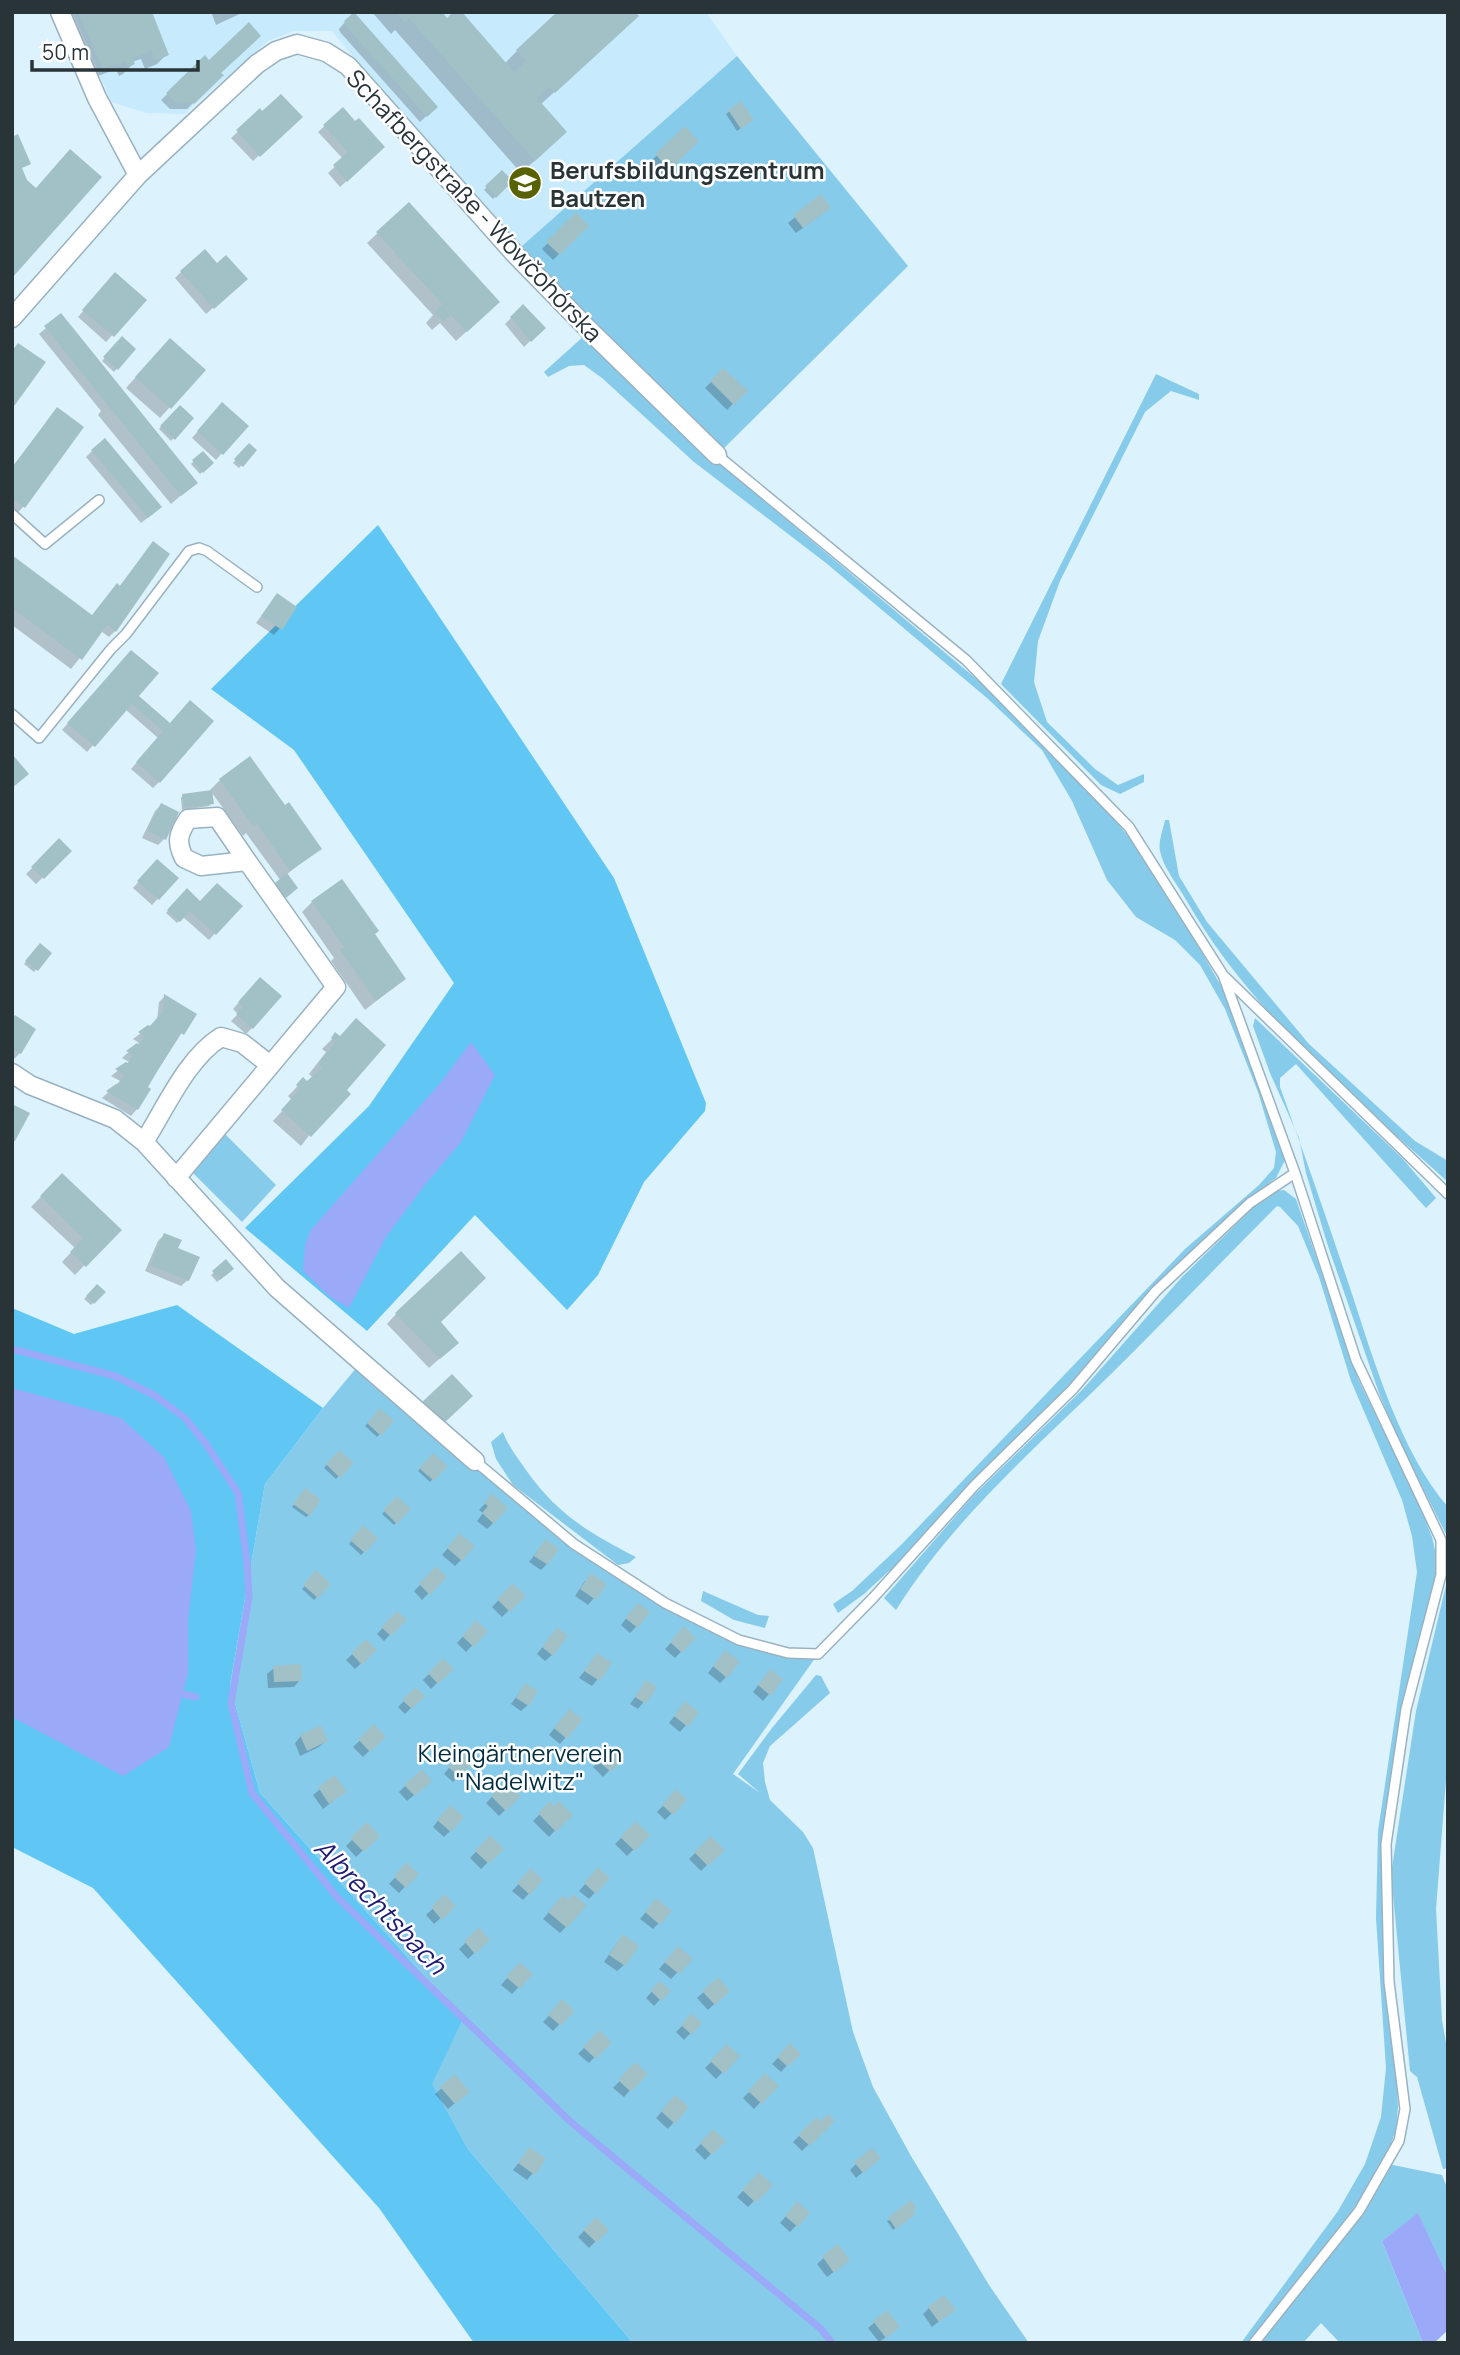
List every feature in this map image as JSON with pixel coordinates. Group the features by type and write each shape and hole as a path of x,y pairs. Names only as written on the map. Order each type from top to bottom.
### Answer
{"street":[{"path":"60,12 97,98 138,175"},
{"name":"Schafbergstraße - Wowčohórska","path":"12,318 138,175 257,64 276,51 297,44 326,51 348,66 580,321 717,454"},
{"path":"176,1178 336,987 247,861"},
{"path":"144,1142 206,1046 221,1037 242,1043 270,1065"},
{"path":"12,1073 30,1085 115,1119 144,1142 277,1288 475,1461"}],"lane":[{"path":"717,454 966,660 1129,827 1223,975 1295,1173 1356,1360 1441,1540 1441,1575 1406,1709 1387,1844 1389,1982 1405,2109 1399,2141 1359,2211 1255,2343"},
{"path":"12,514 45,544 99,500"},
{"path":"12,714 39,738 126,634 189,551 199,548 207,551 257,587"},
{"path":"1223,975 1448,1194"},
{"path":"475,1461 574,1544 665,1603 739,1640 788,1653 818,1654 873,1598 975,1485 1073,1389 1156,1291 1250,1203 1295,1173"}],"shaded area":[{"name":"Berufsbildungszentrum Bautzen","path":"73,12 706,12 737,56 514,253 332,31 294,31 268,41 184,114 147,113 111,102"},
{"path":"378,525 614,878 706,1103 705,1111 644,1182 598,1275 567,1310 475,1215 367,1331 245,1228 369,1106 454,983 294,750 211,689"},
{"path":"471,1042 495,1075 461,1142 386,1237 349,1308 330,1297 303,1271 305,1246 310,1231 442,1081"},
{"path":"177,1305 323,1408 265,1484 230,1685 260,1793 463,2019 432,2084 468,2149 633,2343 474,2343 379,2208 93,1888 12,1847 12,1308 74,1334"},
{"path":"12,1388 121,1418 164,1457 191,1511 196,1550 188,1621 188,1673 169,1747 123,1776 12,1717"},
{"path":"1418,2213 1448,2277 1448,2330 1434,2343 1423,2343 1382,2241"}],"green space":[{"path":"737,56 908,266 717,455 514,253"},
{"path":"585,335 702,449 986,687 1091,791 1137,847 1168,893 1225,993 1285,1160 1276,1178 1258,1191 1148,1297 1066,1390 892,1572 889,1571 838,1613 833,1604 852,1591 901,1545 1185,1249 1259,1185 1274,1168 1276,1152 1258,1092 1225,1009 1200,965 1175,940 1136,917 1107,880 1072,801 1042,750 987,698 826,563 694,462 602,378 584,365 569,366 548,377 544,372"},
{"path":"1156,374 1199,394 1199,400 1171,391 1145,412 1060,581 1038,641 1034,682 1047,722 1095,769 1118,785 1144,774 1144,782 1120,794 1101,785 1001,684"},
{"path":"1165,820 1169,820 1179,876 1207,922 1309,1044 1415,1141 1448,1161 1448,1182 1305,1050 1240,978 1211,939 1164,863 1160,840"},
{"path":"1255,1018 1403,1159 1436,1198 1426,1208 1296,1064 1280,1078 1280,1087 1295,1130 1253,1026"},
{"path":"222,1131 276,1185 242,1222 188,1168"},
{"path":"1300,1143 1391,1405 1416,1460 1448,1507 1448,1538 1398,1439 1379,1393 1327,1243"},
{"path":"1284,1190 1296,1199 1359,1381 1419,1504 1436,1555 1435,1580 1404,1708 1385,1831 1398,2107 1396,2130 1374,2179 1322,2253 1251,2343 1241,2343 1338,2211 1365,2164 1381,2117 1386,2068 1376,1918 1378,1831 1417,1572 1412,1536 1402,1500 1351,1381 1319,1277 1298,1226 1277,1206 968,1516 918,1577 896,1610 884,1598 974,1495 1083,1389 1182,1277 1257,1204 1276,1191"},
{"name":"Kleingärtnerverein \"Nadelwitz\"","path":"362,1361 610,1569 739,1640 818,1654 733,1774 760,1793 738,1774 816,1675 821,1676 830,1693 770,1746 763,1763 770,1800 803,1832 813,1848 853,2032 873,2087 989,2285 1029,2343 633,2343 468,2149 431,2083 463,2019 260,1793 230,1685 265,1484"},
{"path":"503,1432 526,1470 562,1511 589,1531 636,1557 629,1563 618,1565 513,1485 496,1459 491,1442"},
{"path":"1448,1577 1448,1755 1436,1909 1442,2020 1448,2054 1448,2168 1443,2169 1417,2077 1410,2071 1391,1874 1416,1711"},
{"path":"703,1591 758,1615 769,1616 765,1628 734,1620 701,1601"},
{"path":"1388,2164 1442,2175 1448,2190 1448,2277 1418,2214 1382,2241 1423,2343 1340,2343 1321,2323 1303,2343 1255,2343 1359,2211"}],"building":[{"path":"78,12 152,12 169,55 155,61 151,50 132,58 135,64 128,67 126,61 103,69"},
{"path":"354,12 438,107 427,117 346,26 344,21"},
{"path":"396,12 442,12 447,18 453,12 462,12 514,72 526,61 516,50 557,12 635,12 639,16 555,93 549,87 537,98 567,132 535,161 409,18 405,22"},
{"path":"249,22 261,36 221,73 224,75 194,104 177,104 166,93 205,55 209,60"},
{"path":"281,94 303,117 260,157 236,130 260,108 262,111"},
{"path":"741,101 754,120 741,129 728,110"},
{"path":"343,107 355,121 359,118 385,147 347,182 333,165 348,152 323,125"},
{"path":"685,126 699,141 670,170 655,154"},
{"path":"18,134 31,164 22,168 27,180 36,188 70,149 102,177 12,278 12,137"},
{"path":"502,170 513,181 496,198 485,186"},
{"path":"821,194 831,208 803,228 793,215"},
{"path":"409,202 500,302 467,332 451,315 443,322 434,312 442,304 376,232"},
{"path":"576,212 589,226 560,255 546,242"},
{"path":"205,249 217,263 226,255 248,279 214,309 180,271"},
{"path":"115,272 147,300 114,337 82,310"},
{"path":"523,304 546,328 531,342 510,317"},
{"path":"61,313 198,483 181,496 44,326"},
{"path":"122,336 136,349 118,370 103,357"},
{"path":"170,338 206,370 171,409 135,377"},
{"path":"18,343 46,362 12,409 12,351"},
{"path":"723,368 748,391 734,405 710,381"},
{"path":"222,402 249,426 223,455 197,431"},
{"path":"180,405 194,418 175,440 160,426"},
{"path":"57,407 84,427 25,508 12,499 12,468"},
{"path":"105,438 162,507 148,518 91,450"},
{"path":"249,443 257,450 243,467 234,459"},
{"path":"203,451 214,463 203,473 192,460"},
{"path":"153,541 170,554 116,632 107,625 82,660 12,608 12,555 92,615 117,583 120,586"},
{"path":"277,593 297,607 282,630 261,616"},
{"path":"131,650 159,673 139,696 170,723 190,700 214,721 160,783 136,762 163,731 132,704 95,747 67,723"},
{"path":"12,754 29,774 12,788"},
{"path":"250,756 285,805 289,802 322,849 290,871 257,824 254,827 219,779"},
{"path":"212,790 214,804 184,808 182,794"},
{"path":"161,803 179,812 166,840 147,831"},
{"path":"59,838 72,851 44,879 31,867"},
{"path":"157,859 179,878 159,900 137,881"},
{"path":"287,873 298,888 286,898 275,883"},
{"path":"342,879 379,931 375,934 406,979 376,1001 340,950 344,947 311,901"},
{"path":"217,883 243,906 216,935 190,911 180,922 167,910 187,888 200,901"},
{"path":"40,943 52,953 38,971 25,961"},
{"path":"260,977 282,996 253,1029 236,1014 243,1007 238,1002"},
{"path":"164,994 197,1014 184,1035 181,1033 158,1070 148,1087 151,1089 138,1110 106,1091 118,1085 124,1075 115,1069 128,1063 133,1055 126,1051 137,1043 139,1045 144,1036 138,1032 150,1026 163,1011"},
{"path":"15,1015 36,1029 21,1054 12,1049 12,1019"},
{"path":"356,1018 386,1045 347,1090 351,1094 311,1137 281,1110 300,1089 296,1085 303,1077 307,1081 322,1068 318,1064 335,1042 331,1038 335,1032 340,1036"},
{"path":"12,1104 30,1113 12,1142"},
{"path":"62,1173 122,1230 86,1267 70,1252 83,1238 40,1196"},
{"path":"164,1233 182,1240 178,1248 200,1257 189,1281 150,1265"},
{"path":"461,1251 486,1278 441,1322 459,1343 440,1359 395,1313"},
{"path":"226,1259 234,1269 220,1280 212,1271"},
{"path":"97,1284 106,1292 94,1304 86,1296"},
{"path":"452,1374 473,1396 442,1425 421,1403"},
{"path":"380,1408 394,1421 381,1436 367,1423"},
{"path":"339,1450 354,1463 340,1478 326,1464"},
{"path":"433,1453 448,1466 434,1481 419,1468"},
{"path":"305,1488 321,1500 310,1516 293,1504"},
{"path":"492,1493 508,1508 494,1524 482,1513 488,1506 484,1503"},
{"path":"397,1496 411,1509 397,1524 383,1510"},
{"path":"363,1525 378,1538 365,1553 350,1540"},
{"path":"459,1533 475,1546 462,1561 447,1548"},
{"path":"545,1539 559,1549 548,1565 534,1556"},
{"path":"436,1566 447,1577 430,1595 419,1584"},
{"path":"316,1570 331,1584 318,1598 303,1585"},
{"path":"591,1573 607,1584 596,1600 580,1589"},
{"path":"513,1583 526,1596 510,1612 497,1599"},
{"path":"638,1603 650,1612 638,1628 625,1618"},
{"path":"397,1611 407,1620 391,1636 381,1627"},
{"path":"476,1620 488,1631 474,1647 462,1636"},
{"path":"684,1626 696,1638 682,1653 670,1642"},
{"path":"557,1627 568,1636 553,1656 542,1647"},
{"path":"366,1639 377,1650 362,1665 351,1653"},
{"path":"725,1650 740,1662 727,1678 713,1666"},
{"path":"597,1653 612,1663 600,1681 584,1671"},
{"path":"443,1658 454,1669 438,1684 428,1673"},
{"path":"301,1664 302,1681 274,1682 273,1666"},
{"path":"770,1669 783,1679 771,1696 758,1685"},
{"path":"646,1680 657,1687 646,1704 635,1697"},
{"path":"525,1683 538,1691 529,1706 516,1698"},
{"path":"416,1687 425,1696 412,1709 402,1700"},
{"path":"685,1701 699,1712 688,1727 674,1716"},
{"path":"569,1709 583,1719 567,1739 554,1728"},
{"path":"374,1724 386,1737 370,1752 358,1739"},
{"path":"321,1725 328,1741 307,1751 300,1735"},
{"path":"609,1747 623,1759 611,1772 597,1760"},
{"path":"463,1750 474,1761 460,1777 448,1767"},
{"path":"422,1769 432,1781 415,1796 404,1785"},
{"path":"335,1775 347,1792 329,1804 318,1787"},
{"path":"506,1781 521,1796 506,1811 491,1796"},
{"path":"676,1789 687,1800 673,1815 662,1805"},
{"path":"550,1801 554,1806 559,1801 573,1815 556,1832 538,1813"},
{"path":"450,1805 464,1817 451,1832 437,1820"},
{"path":"636,1821 650,1835 635,1851 620,1837"},
{"path":"367,1822 380,1836 364,1852 350,1838"},
{"path":"490,1835 504,1849 489,1864 475,1851"},
{"path":"711,1836 725,1850 708,1866 694,1852"},
{"path":"406,1862 419,1874 406,1888 394,1877"},
{"path":"598,1867 610,1878 596,1894 584,1883"},
{"path":"531,1868 543,1880 530,1895 517,1883"},
{"path":"445,1894 456,1906 442,1920 431,1907"},
{"path":"573,1894 587,1905 567,1928 548,1912 563,1895 568,1900"},
{"path":"656,1898 672,1911 660,1925 645,1912"},
{"path":"479,1927 490,1940 475,1954 464,1941"},
{"path":"623,1934 639,1946 625,1966 609,1955"},
{"path":"678,1946 693,1959 679,1974 664,1962"},
{"path":"520,1962 533,1974 520,1989 506,1977"},
{"path":"718,1977 730,1991 715,2005 702,1991"},
{"path":"660,1981 671,1991 661,2001 650,1990"},
{"path":"562,1999 575,2011 561,2026 548,2015"},
{"path":"691,2013 702,2023 692,2035 681,2025"},
{"path":"599,2030 612,2042 596,2059 583,2047"},
{"path":"790,2043 801,2054 788,2067 777,2057"},
{"path":"727,2044 740,2056 724,2074 710,2061"},
{"path":"635,2062 648,2074 631,2092 618,2080"},
{"path":"765,2073 779,2086 762,2104 748,2091"},
{"path":"455,2074 470,2092 455,2104 440,2087"},
{"path":"675,2095 689,2107 675,2124 661,2111"},
{"path":"828,2114 835,2121 810,2146 798,2135 816,2117 820,2121"},
{"path":"713,2129 726,2141 712,2155 700,2143"},
{"path":"530,2147 546,2159 535,2175 518,2163"},
{"path":"872,2148 881,2158 863,2173 854,2162"},
{"path":"759,2172 773,2185 756,2203 742,2190"},
{"path":"911,2200 917,2209 913,2212 915,2215 896,2229 888,2217"},
{"path":"797,2201 810,2213 798,2227 785,2216"},
{"path":"596,2217 609,2230 597,2243 583,2230"},
{"path":"838,2244 850,2260 834,2273 822,2256"},
{"path":"944,2295 956,2310 939,2322 928,2307"},
{"path":"887,2310 900,2327 886,2338 873,2321"}],"waterway":[{"name":"Albrechtsbach","path":"12,1349 115,1376 154,1395 185,1418 206,1444 238,1493 249,1597 231,1703 252,1793 337,1897 572,2123 821,2329 832,2343"},
{"path":"183,1694 196,1697"}],"place":[{"name":"Berufsbildungszentrum Bautzen","path":"525,183"}]}
